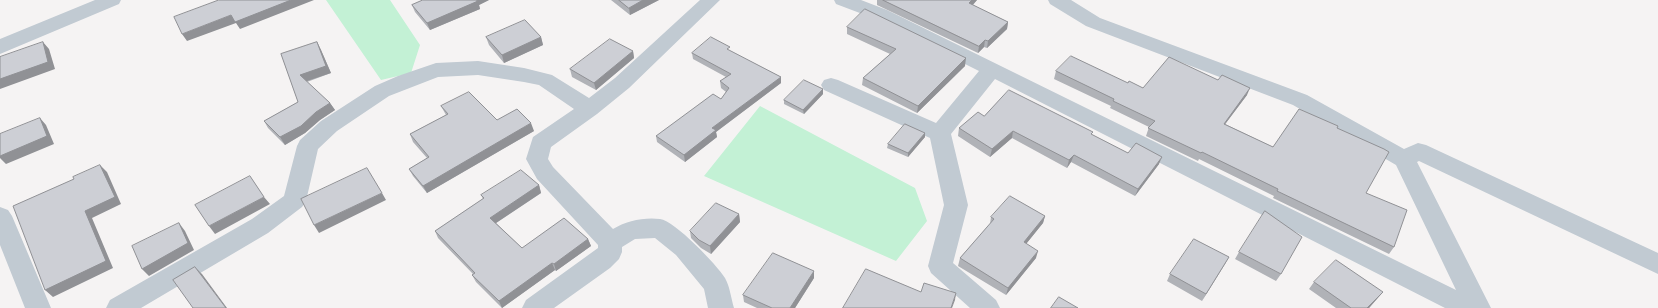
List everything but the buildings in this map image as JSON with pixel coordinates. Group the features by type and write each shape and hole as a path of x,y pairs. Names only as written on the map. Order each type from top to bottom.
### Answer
{"street":[{"path":"0,47 112,0"},
{"path":"536,308 601,261 610,252 610,242 545,173 537,159 541,143 559,129 590,109 622,83 710,0"},
{"path":"843,0 880,14 992,69 1470,308"},
{"path":"1057,0 1093,22 1300,100 1404,159 1478,308"},
{"path":"118,308 260,226 294,201 308,146 329,126 382,91 405,81 436,70 478,68 524,75 545,80 590,109"},
{"path":"940,133 992,69"},
{"path":"831,85 940,133"},
{"path":"940,133 956,205 940,266 987,308"},
{"path":"1404,159 1418,151 1658,264"},
{"path":"0,216 38,308"},
{"path":"610,242 631,230 660,228 684,248 716,285 721,308"}],"green space":[{"path":"326,0 390,0 420,45 411,73 381,80"},
{"path":"760,106 915,188 927,221 896,261 704,176"}]}
